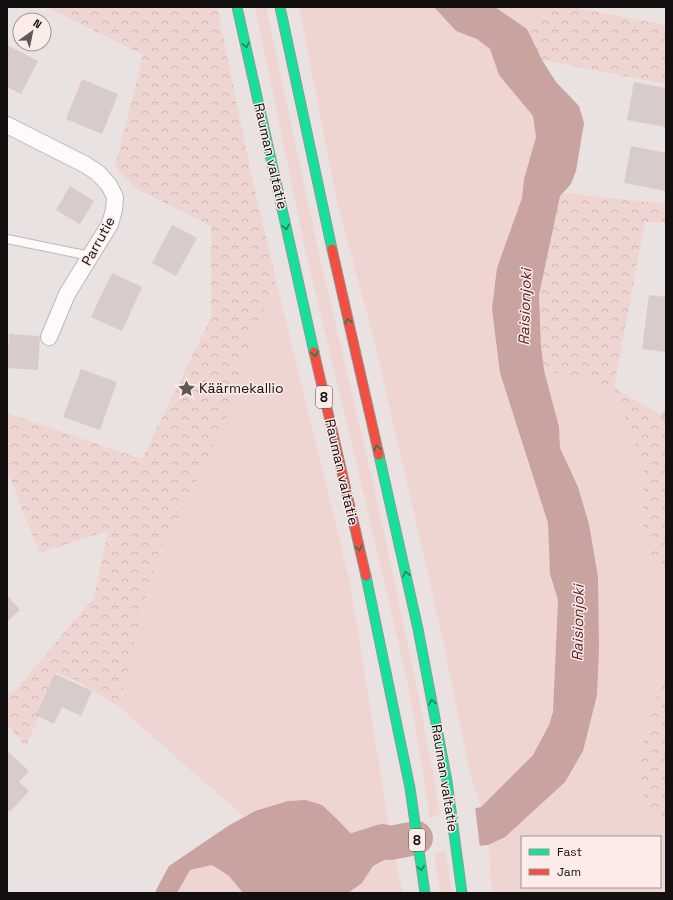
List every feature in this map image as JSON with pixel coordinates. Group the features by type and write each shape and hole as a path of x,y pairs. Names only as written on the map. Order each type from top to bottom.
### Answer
{"highway":[{"name":"Rauman valtatie","path":"237,7 327,411 371,598 410,788 425,893"},
{"name":"Rauman valtatie","path":"280,7 329,235 418,629 447,781 462,889"}],"street":[{"name":"Parrutie","path":"7,125 86,165 98,173 109,185 115,197 114,210 110,224 67,294 48,337"}],"lane":[{"path":"7,239 90,256"}],"green space":[{"path":"47,7 217,7 250,168 276,280 241,365 239,393 190,495 157,556 119,707 77,681 56,673 26,747 7,724 7,693 14,692 94,597 108,531 39,553 9,475 7,476 7,413 142,459 211,317 211,226 135,188 115,167 143,55"},
{"path":"255,7 266,7 320,258 375,491 417,688 435,783 452,893 440,893 425,785 409,689 307,258"},
{"path":"299,7 434,7 456,31 477,39 490,49 499,75 533,116 536,137 524,179 500,373 548,522 550,574 558,600 553,712 549,725 533,755 481,807 471,778 440,627 374,340 337,202"},
{"path":"495,7 560,7 527,29"},
{"path":"560,7 572,7 666,25 666,84 542,60 527,29"},
{"path":"563,193 666,204 666,222 645,222 614,388 544,370 541,347 539,295 560,196"},
{"path":"276,280 350,583 390,832 381,840 365,848 322,805 306,800 288,801 255,811 244,817 119,707 157,556 190,495 239,393 241,365"},
{"path":"544,370 614,388 644,465 643,525 651,559 666,568 666,668 644,739 636,780 650,808 666,823 666,893 492,893 488,845 505,837 599,647 598,576 589,524 578,487 560,448 559,427"},
{"path":"614,388 666,418 666,568 651,559 643,525 644,465"},
{"path":"666,668 666,823 650,808 636,780 644,739"},
{"path":"394,855 403,893 348,893 362,883 373,866"},
{"path":"212,865 229,876 243,893 177,893 190,870"}],"water":[{"path":"434,7 495,7 527,29 542,60 556,82 579,106 584,123 576,171 571,184 560,196 539,295 541,347 544,370 559,427 560,448 578,487 589,524 598,577 599,647 597,695 583,751 565,782 505,837 488,845 394,855 373,866 362,883 348,893 243,893 229,876 212,865 190,870 177,893 156,893 156,890 169,866 228,826 255,811 288,801 306,800 322,805 365,848 381,840 390,832 407,824 481,807 533,755 549,725 553,712 558,600 550,574 548,523 500,373 492,309 497,268 522,198 524,179 536,137 533,116 499,75 490,49 477,39 456,31"}],"pier":[{"path":"475,807 480,848 395,857 390,830 406,822"}],"building":[{"path":"7,45 12,48 12,52 21,52 38,61 21,94 7,87"},
{"path":"82,79 118,94 102,134 66,119"},
{"path":"634,82 666,88 666,127 627,120"},
{"path":"631,146 666,153 666,191 624,183"},
{"path":"70,186 94,201 80,224 56,210"},
{"path":"172,225 197,238 176,276 152,263"},
{"path":"112,273 142,287 122,331 91,317"},
{"path":"649,295 666,297 666,352 642,349"},
{"path":"9,334 40,336 38,370 7,368"},
{"path":"81,369 117,382 100,430 63,417"},
{"path":"666,408 666,422 660,418"},
{"path":"7,595 20,610 7,622"},
{"path":"55,674 92,691 81,716 62,707 54,724 36,715"},
{"path":"9,752 29,771 19,782 29,791 10,812 7,809 7,755"}],"waterway":[{"name":"Raisionjoki","path":"322,857 346,860 358,849 383,841 390,843 416,838"}],"traffic: fast":[{"path":"237,7 314,352"},
{"path":"280,7 332,249"},
{"path":"379,455 418,629 447,781 462,893"},
{"path":"366,576 410,788 425,893"}],"traffic: jam":[{"path":"332,249 379,455"},
{"path":"314,352 366,576"}],"place":[{"name":"Käärmekallio","path":"186,388"}]}
